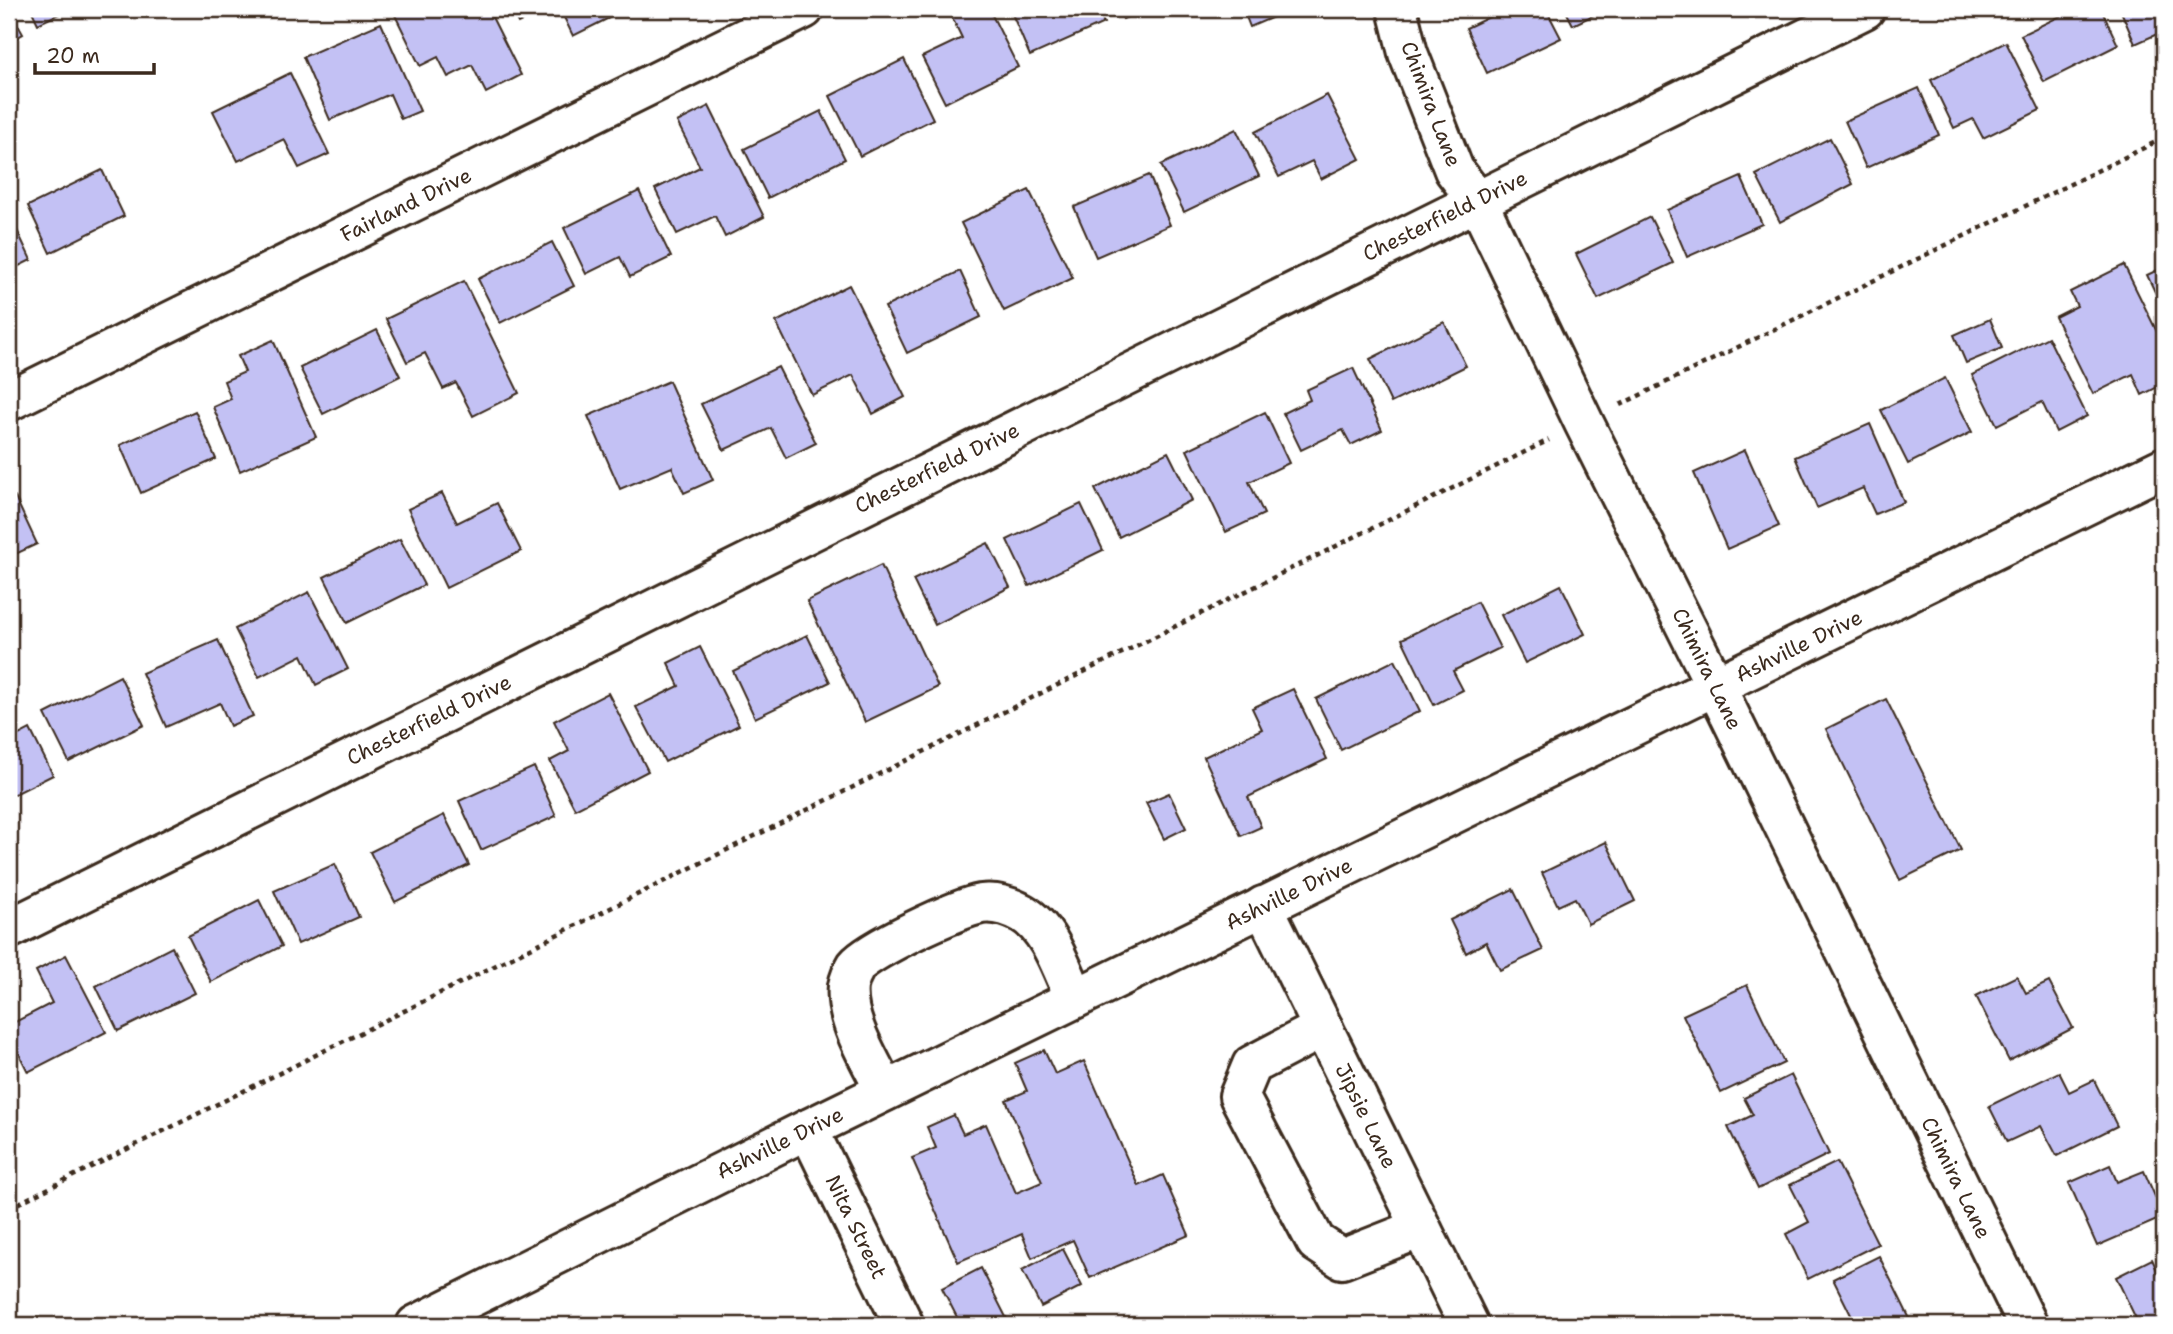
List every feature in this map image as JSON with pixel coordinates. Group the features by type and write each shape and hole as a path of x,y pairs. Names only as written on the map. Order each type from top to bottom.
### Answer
{"street":[{"name":"Fairland Drive","path":"9,401 804,9"},
{"name":"Chimira Lane","path":"1397,9 1408,53 1454,170 1477,200 2028,1325"},
{"name":"Chesterfield Drive","path":"9,929 1866,9"},
{"name":"Ashville Drive","path":"416,1325 885,1091 2164,467"},
{"path":"885,1091 856,1029 849,1006 848,985 856,967 873,953 955,912 981,904 1002,904 1024,914 1042,932 1075,998"},
{"name":"Jipsie Lane","path":"1263,906 1469,1325"},
{"path":"1323,1028 1252,1065 1238,1096 1316,1242 1342,1259 1421,1228"},
{"name":"Nita Street","path":"808,1129 904,1325"}],"path":[{"path":"9,1208 1584,423 2164,138"}],"building":[{"path":"9,9 23,34 9,42"},
{"path":"31,9 69,9 38,24"},
{"path":"392,9 488,9 521,75 486,93 472,65 448,77 438,57 420,66"},
{"path":"511,9 548,9 518,23"},
{"path":"560,9 604,9 609,18 573,36"},
{"path":"948,9 989,9 1018,67 945,103 922,57 962,38"},
{"path":"1010,9 1098,9 1104,23 1030,56"},
{"path":"1118,9 1146,9 1123,19"},
{"path":"1243,9 1292,9 1250,27"},
{"path":"1506,9 1546,9 1561,38 1487,73 1466,28"},
{"path":"1565,9 1606,9 1573,25"},
{"path":"2075,9 2101,9 2118,45 2044,82 2021,35"},
{"path":"2120,9 2164,9 2164,31 2135,44"},
{"path":"381,23 420,111 401,119 390,94 330,120 303,57"},
{"path":"2006,42 2040,110 1983,138 1973,119 1954,128 1931,80"},
{"path":"904,59 933,119 860,156 830,96"},
{"path":"290,73 329,154 299,168 284,139 238,161 213,111"},
{"path":"1919,88 1939,135 1866,168 1845,121"},
{"path":"1327,95 1360,159 1321,179 1312,161 1279,177 1255,132"},
{"path":"709,106 764,217 725,237 715,216 677,234 655,189 700,167 677,122"},
{"path":"821,111 845,159 768,198 744,149"},
{"path":"1236,129 1259,176 1184,212 1161,165"},
{"path":"1830,138 1853,184 1780,222 1756,175"},
{"path":"102,170 124,216 50,253 28,206"},
{"path":"1149,175 1170,225 1096,257 1074,207"},
{"path":"1741,177 1762,224 1687,257 1667,210"},
{"path":"1029,190 1073,278 1004,311 961,223"},
{"path":"639,191 671,257 630,277 620,257 586,274 564,228"},
{"path":"9,213 31,260 9,271"},
{"path":"1650,217 1673,263 1598,299 1576,254"},
{"path":"552,242 574,286 500,323 478,279"},
{"path":"2124,265 2164,346 2164,384 2142,395 2133,374 2093,394 2055,317 2077,306 2070,292"},
{"path":"2164,267 2164,311 2147,275"},
{"path":"960,271 981,317 907,353 885,307"},
{"path":"464,281 519,393 473,416 456,383 443,389 425,353 407,362 386,319"},
{"path":"849,285 905,397 873,414 853,375 812,395 776,322"},
{"path":"1990,319 2002,348 1966,363 1954,335"},
{"path":"1444,322 1466,366 1391,403 1370,359"},
{"path":"377,330 400,376 323,414 300,368"},
{"path":"2048,337 2087,416 2056,432 2042,402 1997,425 1972,375"},
{"path":"273,340 316,437 240,471 213,407 231,399 224,381 245,372 238,356"},
{"path":"778,367 816,443 786,458 771,428 724,450 701,404"},
{"path":"1353,368 1382,430 1351,445 1343,430 1301,450 1283,413 1310,400 1306,390"},
{"path":"1945,378 1972,432 1908,464 1881,410"},
{"path":"669,381 713,480 684,493 672,467 620,489 588,416"},
{"path":"195,411 216,459 141,493 120,445"},
{"path":"1265,412 1289,463 1249,482 1264,514 1226,532 1187,450"},
{"path":"1870,424 1904,502 1875,514 1863,488 1817,508 1795,457"},
{"path":"1745,450 1779,526 1727,549 1694,473"},
{"path":"1168,452 1192,500 1119,537 1095,489"},
{"path":"442,493 457,523 497,503 521,551 446,588 408,509"},
{"path":"15,497 37,544 9,557 9,500"},
{"path":"1081,504 1103,550 1029,586 1007,540"},
{"path":"400,539 424,585 347,623 324,577"},
{"path":"988,543 1010,587 935,625 913,580"},
{"path":"881,565 938,687 865,722 807,601"},
{"path":"1561,585 1585,634 1525,663 1501,615"},
{"path":"309,592 348,669 316,685 302,655 259,677 235,629"},
{"path":"1477,602 1500,648 1453,671 1463,690 1434,705 1402,639"},
{"path":"807,635 830,682 755,718 733,671"},
{"path":"218,640 253,716 230,726 220,703 166,727 142,673"},
{"path":"700,647 739,725 665,762 636,707 679,686 668,663"},
{"path":"1395,660 1420,711 1341,750 1316,699"},
{"path":"120,676 144,725 69,762 45,714"},
{"path":"1293,689 1327,759 1248,797 1261,827 1241,836 1204,757 1262,729 1252,708"},
{"path":"608,693 648,771 575,809 550,761 569,751 554,721"},
{"path":"1886,699 1961,850 1900,880 1826,729"},
{"path":"30,729 53,775 9,797 9,740"},
{"path":"534,767 556,816 481,850 459,801"},
{"path":"1169,793 1186,828 1164,839 1146,803"},
{"path":"444,815 469,865 395,902 370,852"},
{"path":"1606,842 1635,901 1588,924 1575,898 1558,906 1542,873"},
{"path":"335,864 359,917 298,944 274,891"},
{"path":"1513,889 1543,950 1500,970 1486,942 1466,953 1450,920"},
{"path":"259,900 282,946 211,982 188,936"},
{"path":"172,947 195,993 118,1031 96,986"},
{"path":"66,955 106,1032 28,1072 9,1034 9,1025 52,1003 36,971"},
{"path":"2017,976 2026,993 2049,982 2073,1028 2009,1061 1976,996"},
{"path":"1747,985 1784,1063 1721,1093 1683,1015"},
{"path":"1044,1050 1055,1074 1084,1061 1139,1186 1163,1175 1189,1235 1090,1278 1073,1240 1032,1258 1022,1234 958,1262 912,1158 936,1148 927,1127 954,1115 963,1134 986,1124 1016,1193 1042,1182 1006,1100 1027,1091 1015,1063"},
{"path":"2059,1072 2069,1092 2094,1080 2117,1126 2057,1156 2041,1126 2007,1142 1989,1106"},
{"path":"1791,1075 1829,1154 1758,1189 1728,1127 1753,1115 1744,1098"},
{"path":"1837,1162 1878,1244 1808,1279 1786,1234 1809,1222 1790,1185"},
{"path":"2110,1165 2117,1182 2144,1171 2164,1217 2097,1246 2069,1183"},
{"path":"1063,1249 1082,1286 1041,1307 1022,1270"},
{"path":"1879,1256 1913,1325 1856,1325 1833,1279"},
{"path":"2152,1259 2160,1277 2164,1275 2164,1325 2139,1325 2116,1277"},
{"path":"981,1268 1010,1325 961,1325 942,1288"}]}
